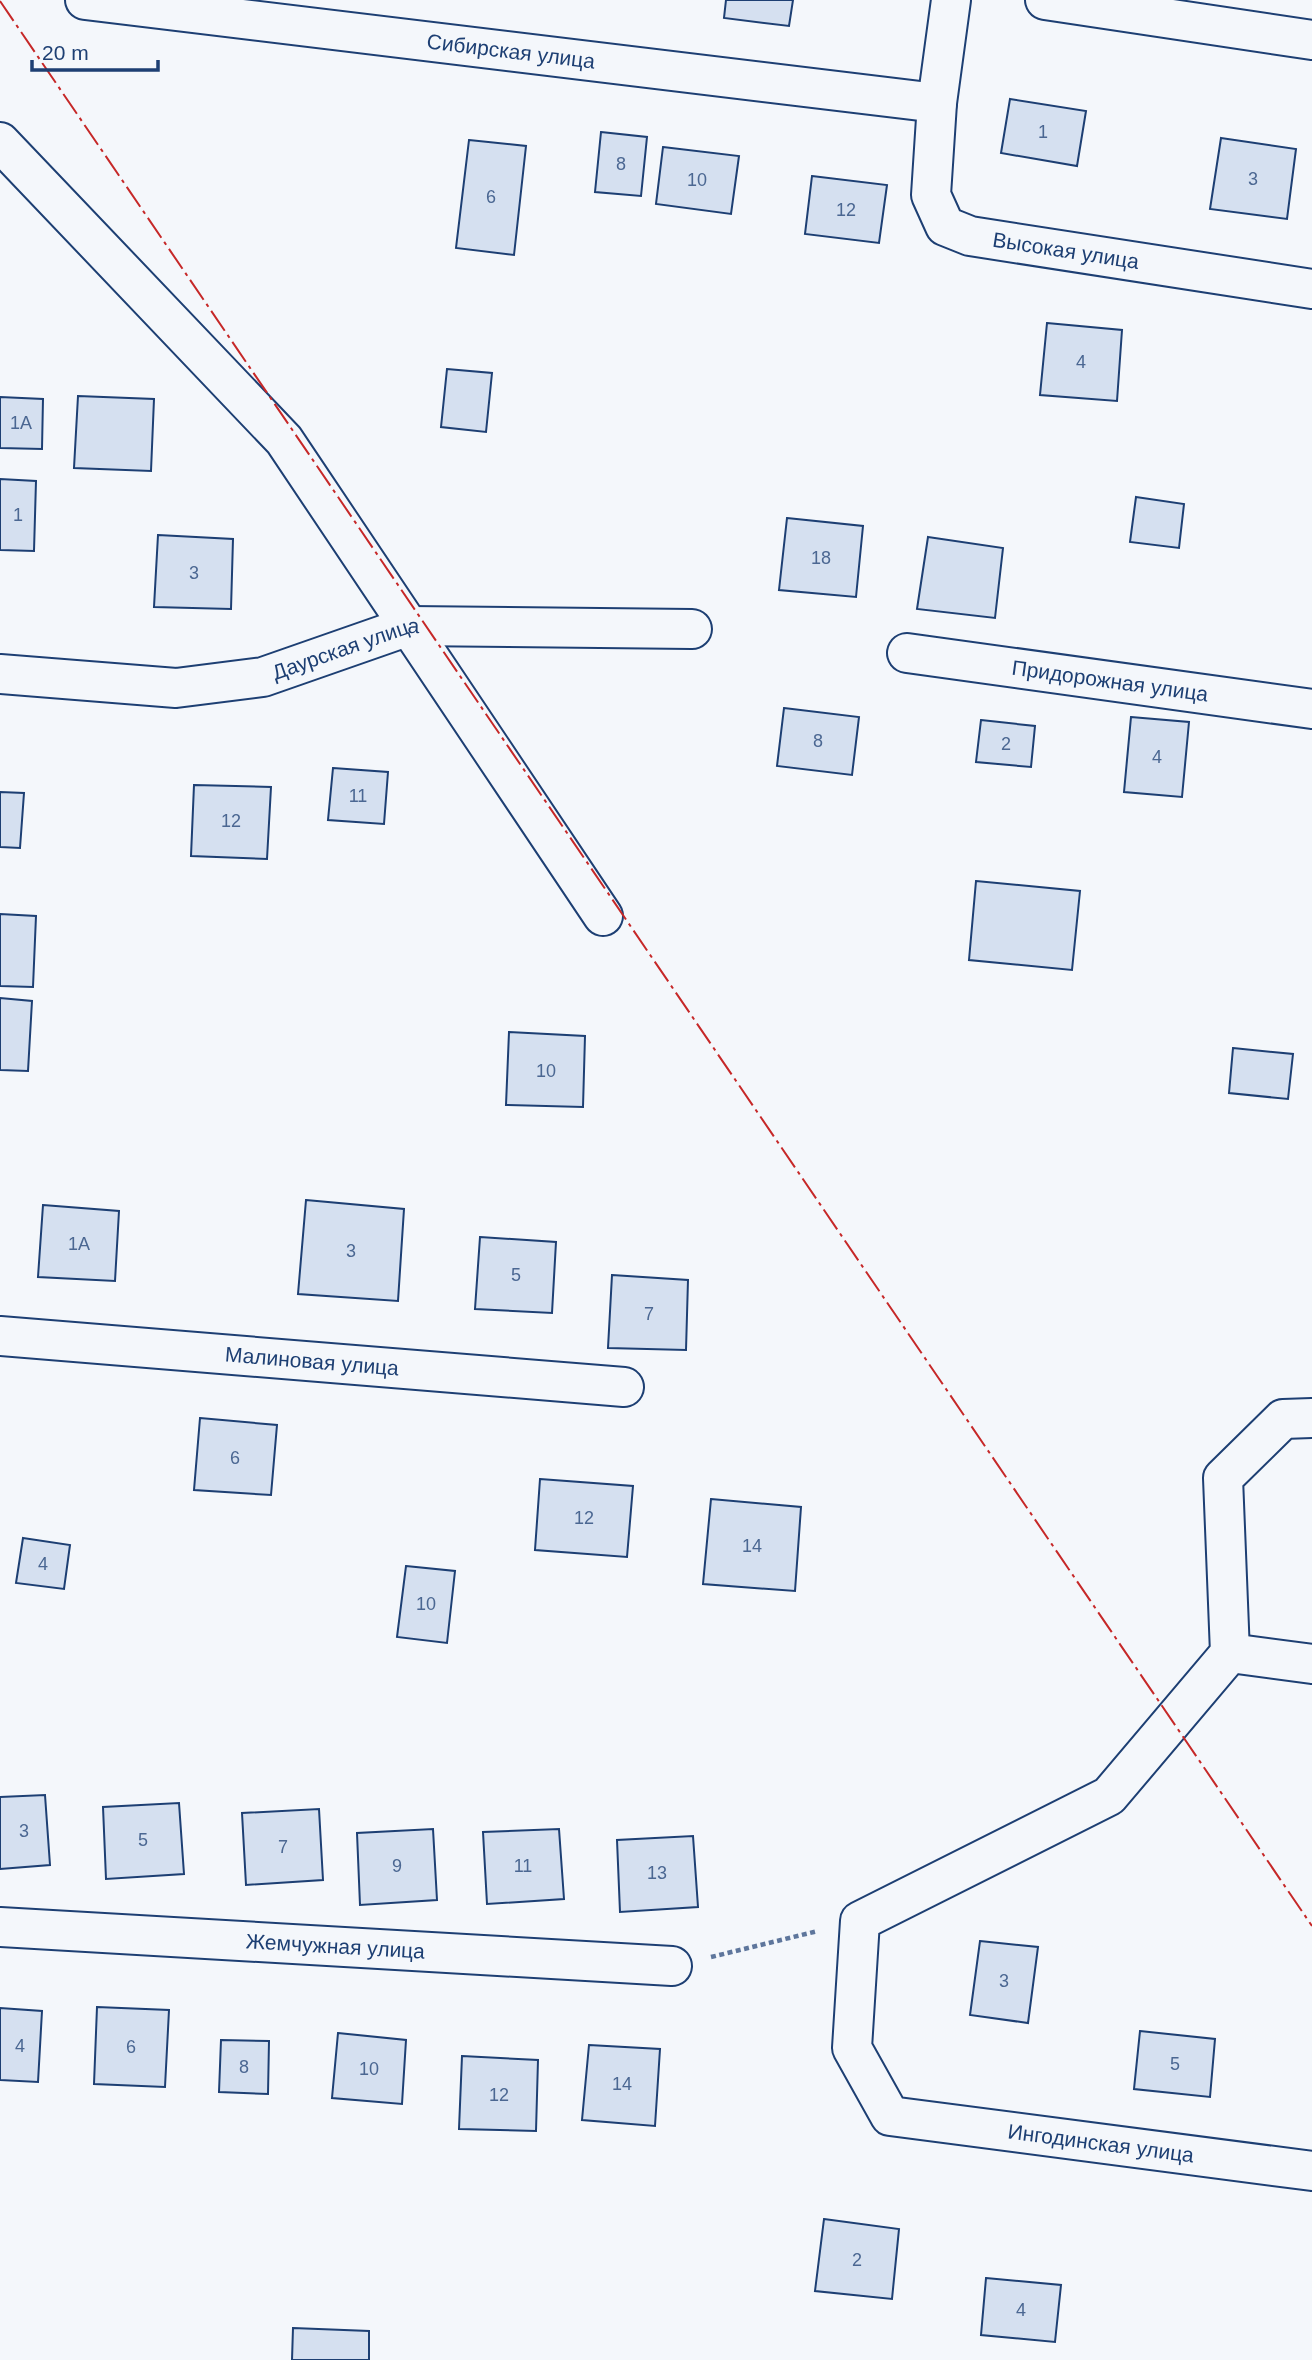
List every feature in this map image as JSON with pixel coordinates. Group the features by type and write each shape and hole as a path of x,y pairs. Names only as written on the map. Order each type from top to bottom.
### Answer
{"street":[{"name":"Сибирская улица","path":"85,0 937,103"},
{"name":"Высокая улица","path":"951,0 937,103 930,195 945,226 970,236 1312,289"},
{"path":"1045,0 1312,40"},
{"path":"0,142 284,440 603,916"},
{"name":"Даурская улица","path":"0,674 176,688 263,677 409,626 692,629"},
{"name":"Придорожная улица","path":"907,653 1312,709"},
{"name":"Малиновая улица","path":"0,1336 624,1387"},
{"path":"860,1921 1109,1796 1230,1653 1223,1478 1283,1419 1312,1418"},
{"path":"1230,1653 1312,1664"},
{"name":"Ингодинская улица","path":"860,1921 852,2048 890,2116 1312,2171"},
{"name":"Жемчужная улица","path":"0,1927 672,1966"}],"path":[{"path":"672,1966 860,1921"}],"building":[{"path":"726,0 793,0 789,26 724,18"},
{"path":"1010,99 1086,111 1077,166 1001,153"},
{"path":"601,132 647,137 641,196 595,192"},
{"path":"1221,138 1296,149 1287,219 1210,209"},
{"path":"469,140 526,146 514,255 456,248"},
{"path":"663,147 739,156 731,214 656,204"},
{"path":"812,176 887,185 879,243 805,234"},
{"path":"1047,323 1122,330 1117,401 1040,395"},
{"path":"447,369 492,373 486,432 441,427"},
{"path":"78,396 154,399 151,471 74,468"},
{"path":"0,397 43,399 42,449 0,448"},
{"path":"0,479 36,481 34,551 0,550"},
{"path":"1136,497 1184,504 1179,548 1130,542"},
{"path":"787,518 863,526 856,597 779,590"},
{"path":"158,535 233,539 231,609 154,607"},
{"path":"928,537 1003,548 995,618 917,609"},
{"path":"784,708 859,717 852,775 777,766"},
{"path":"1131,717 1189,722 1182,797 1124,792"},
{"path":"981,720 1035,726 1031,767 976,762"},
{"path":"333,768 388,772 384,824 328,820"},
{"path":"194,785 271,787 267,859 191,856"},
{"path":"0,792 24,793 20,848 0,847"},
{"path":"976,881 1080,891 1072,970 969,960"},
{"path":"0,914 36,916 33,987 0,986"},
{"path":"0,998 32,1001 28,1071 0,1070"},
{"path":"509,1032 585,1036 583,1107 506,1105"},
{"path":"1233,1048 1293,1054 1288,1099 1229,1093"},
{"path":"306,1200 404,1209 398,1301 298,1294"},
{"path":"43,1205 119,1211 115,1281 38,1277"},
{"path":"480,1237 556,1242 552,1313 475,1309"},
{"path":"612,1275 688,1280 686,1350 608,1348"},
{"path":"200,1418 277,1425 271,1495 194,1490"},
{"path":"540,1479 633,1486 627,1557 535,1550"},
{"path":"711,1499 801,1507 795,1591 703,1584"},
{"path":"23,1538 70,1545 64,1589 16,1583"},
{"path":"406,1566 455,1571 447,1643 397,1637"},
{"path":"45,1795 50,1865 0,1869 0,1797"},
{"path":"179,1803 184,1874 106,1879 103,1807"},
{"path":"319,1809 323,1880 246,1885 242,1813"},
{"path":"433,1829 437,1900 360,1905 357,1833"},
{"path":"559,1829 564,1899 487,1904 483,1832"},
{"path":"693,1836 698,1907 620,1912 617,1840"},
{"path":"980,1941 1038,1947 1028,2023 970,2015"},
{"path":"97,2007 169,2010 165,2087 94,2084"},
{"path":"0,2008 42,2011 38,2082 0,2080"},
{"path":"1140,2031 1215,2039 1210,2097 1134,2089"},
{"path":"338,2033 406,2040 402,2104 332,2098"},
{"path":"221,2040 269,2041 268,2094 219,2092"},
{"path":"589,2045 660,2049 655,2126 582,2120"},
{"path":"462,2056 538,2060 536,2131 459,2129"},
{"path":"824,2219 899,2229 892,2299 815,2291"},
{"path":"986,2278 1061,2285 1055,2342 981,2335"},
{"path":"293,2328 369,2331 369,2360 292,2360"}],"power":[{"path":"0,1 1312,1926"}]}
